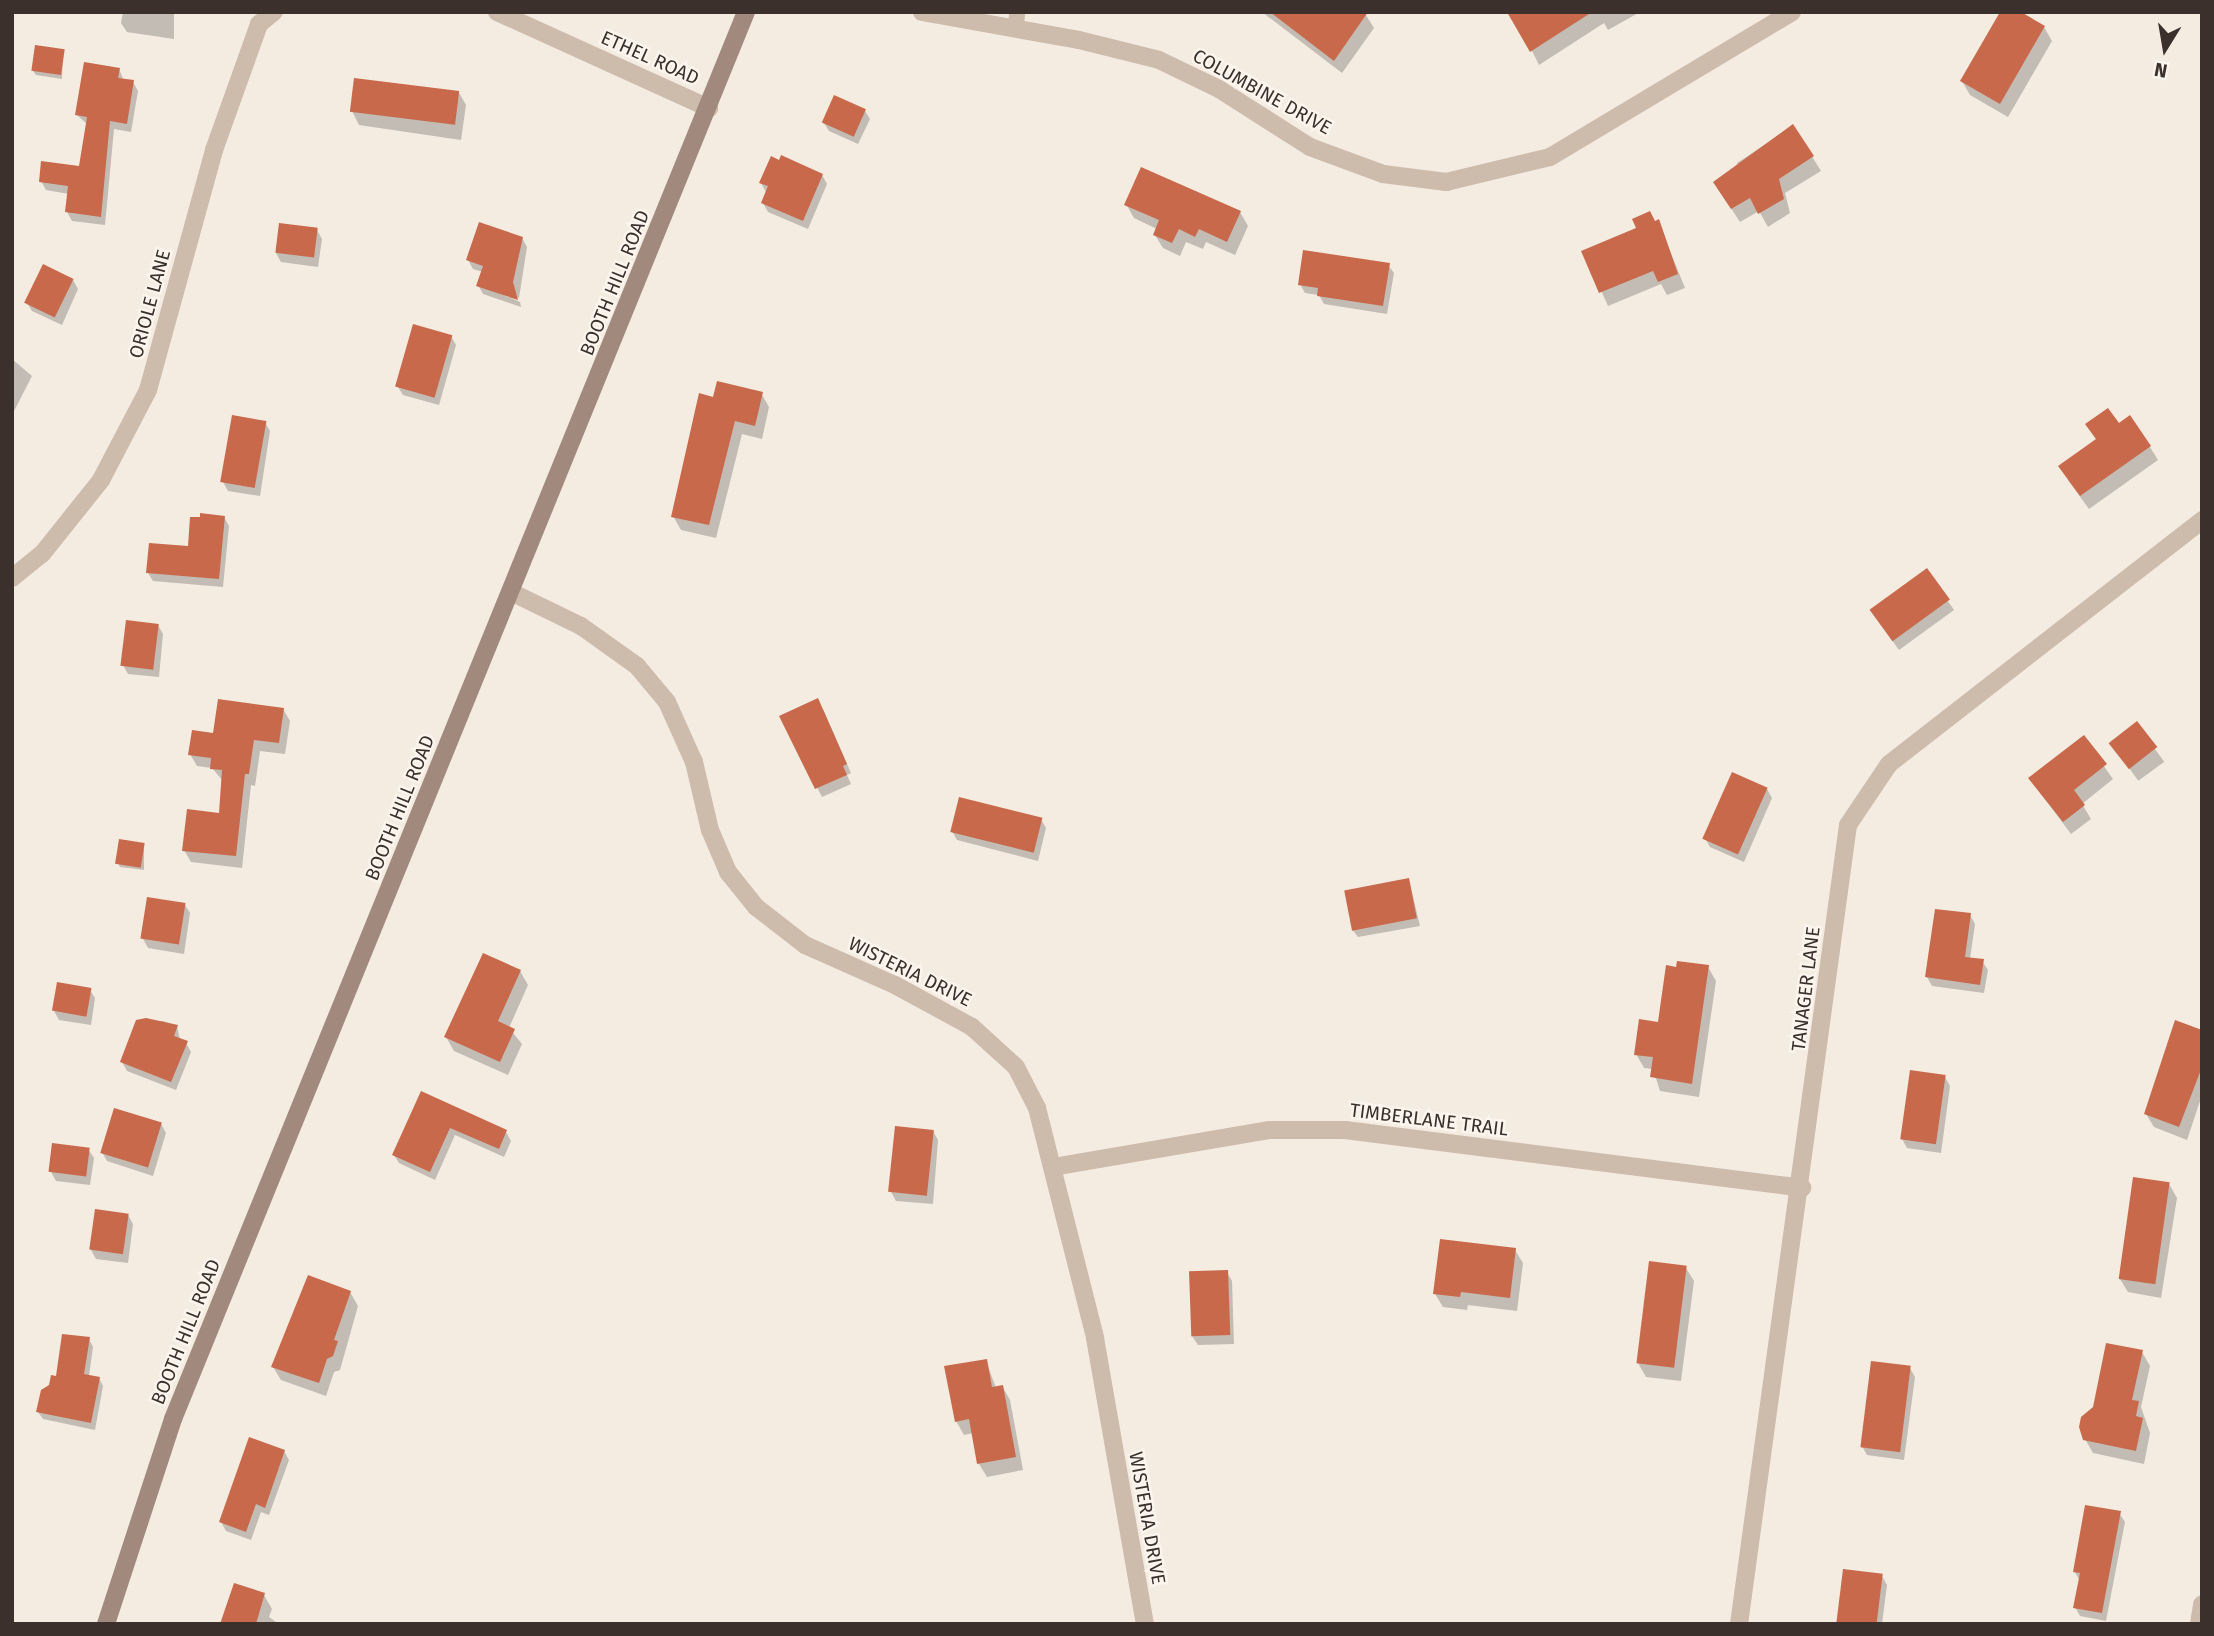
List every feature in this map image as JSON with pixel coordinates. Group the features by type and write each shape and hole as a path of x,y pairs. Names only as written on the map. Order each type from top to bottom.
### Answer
{"street":[{"name":"ORIOLE LANE","path":"12,578 42,554 101,480 148,390 214,150 259,24 274,12"},
{"name":"ETHEL ROAD","path":"497,12 709,108"},
{"name":"BOOTH HILL ROAD","path":"106,1624 173,1419 747,12"},
{"name":"COLUMBINE DRIVE","path":"922,12 1017,20 1159,60 1219,89 1310,147 1383,174 1446,181 1550,157 1792,12"},
{"name":"TANAGER LANE","path":"1739,1624 1802,1188 1848,825 1889,764 2202,520"},
{"name":"WISTERIA DRIVE","path":"511,592 581,626 637,666 667,702 694,762 714,840 728,872 756,908 805,946 895,985 972,1027 1016,1067 1037,1108 1094,1338 1145,1624"},
{"name":"TIMBERLANE TRAIL","path":"1053,1167 1270,1130 1345,1130 1802,1188"},
{"path":"2199,1624 2202,1604"}],"building":[{"path":"1270,12 1368,12 1334,61"},
{"path":"1507,12 1592,12 1530,52"},
{"path":"2000,12 2021,12 2045,26 2000,104 1960,81"},
{"path":"35,45 65,49 61,75 31,71"},
{"path":"84,62 120,68 118,78 134,80 127,124 110,121 101,217 65,212 68,186 39,182 41,161 79,166 87,117 75,115"},
{"path":"354,78 459,91 455,125 350,112"},
{"path":"834,95 866,109 854,137 822,122"},
{"path":"1793,124 1814,156 1779,179 1784,199 1758,214 1750,198 1731,209 1713,182"},
{"path":"781,155 823,174 803,221 761,203 768,186 759,183 771,156 779,160"},
{"path":"1141,167 1241,211 1227,242 1199,229 1195,237 1179,229 1172,243 1153,235 1159,220 1124,205"},
{"path":"1650,211 1655,221 1659,219 1678,274 1658,282 1653,271 1599,293 1581,251 1636,228 1632,219"},
{"path":"479,222 523,237 513,282 518,300 476,286 483,266 466,260"},
{"path":"279,223 318,228 314,258 275,253"},
{"path":"1303,250 1390,263 1383,306 1317,296 1318,288 1298,285"},
{"path":"43,264 74,279 55,318 24,303"},
{"path":"413,324 452,335 434,398 395,386"},
{"path":"717,381 763,392 755,426 735,421 709,525 671,517 699,393 713,397"},
{"path":"2108,408 2119,423 2130,415 2151,446 2080,496 2058,466 2096,439 2085,424"},
{"path":"232,415 266,421 255,488 220,482"},
{"path":"200,513 225,516 219,579 146,573 149,543 188,546 190,517 200,517"},
{"path":"1927,568 1950,600 1892,641 1870,610"},
{"path":"126,620 159,624 153,670 120,666"},
{"path":"818,698 847,764 843,766 847,775 815,789 779,716"},
{"path":"218,699 284,708 279,743 254,740 249,774 245,774 236,856 182,851 187,809 219,813 222,770 210,769 211,758 188,755 192,730 213,733"},
{"path":"2137,721 2157,747 2129,769 2109,743"},
{"path":"2084,735 2107,764 2074,790 2085,805 2063,822 2028,778"},
{"path":"1732,772 1768,788 1738,855 1702,839"},
{"path":"959,797 1042,818 1034,853 950,832"},
{"path":"119,839 145,843 141,868 115,864"},
{"path":"1409,878 1417,918 1352,931 1344,891"},
{"path":"147,897 186,903 179,945 140,938"},
{"path":"1935,909 1971,913 1965,957 1984,959 1980,985 1925,977"},
{"path":"483,953 521,970 498,1021 515,1029 500,1062 444,1037"},
{"path":"1677,961 1709,965 1692,1084 1650,1077 1653,1057 1634,1055 1639,1019 1658,1022 1666,965 1676,967"},
{"path":"57,982 91,988 86,1017 52,1011"},
{"path":"146,1018 178,1025 174,1036 188,1041 171,1082 120,1062 136,1020"},
{"path":"2175,1020 2202,1030 2202,1067 2179,1127 2144,1114"},
{"path":"1910,1070 1946,1075 1936,1144 1900,1139"},
{"path":"421,1091 507,1130 499,1149 450,1128 430,1172 392,1155"},
{"path":"114,1108 162,1123 148,1168 100,1153"},
{"path":"895,1126 934,1130 927,1196 888,1192"},
{"path":"52,1143 90,1148 86,1176 48,1172"},
{"path":"2133,1177 2170,1182 2155,1284 2119,1279"},
{"path":"95,1209 129,1214 123,1254 89,1250"},
{"path":"1440,1239 1516,1248 1510,1298 1461,1292 1460,1297 1433,1294"},
{"path":"1649,1261 1687,1266 1674,1368 1636,1363"},
{"path":"1228,1270 1230,1335 1191,1336 1189,1271"},
{"path":"308,1275 351,1291 334,1340 338,1341 333,1356 327,1359 319,1383 271,1367"},
{"path":"62,1334 90,1337 84,1374 100,1377 91,1423 36,1412 41,1390 49,1385 51,1375 56,1376"},
{"path":"2106,1343 2143,1350 2132,1400 2139,1401 2136,1416 2143,1418 2136,1451 2083,1440 2079,1427 2081,1417 2093,1407"},
{"path":"987,1359 992,1387 1003,1385 1016,1457 977,1464 969,1419 955,1422 944,1366"},
{"path":"1871,1361 1911,1366 1900,1452 1860,1447"},
{"path":"249,1437 285,1450 265,1508 256,1504 246,1532 219,1522"},
{"path":"2085,1505 2121,1511 2102,1613 2073,1608 2080,1573 2073,1572"},
{"path":"1843,1569 1883,1574 1877,1624 1836,1624"},
{"path":"234,1583 265,1593 256,1624 220,1624"}]}
